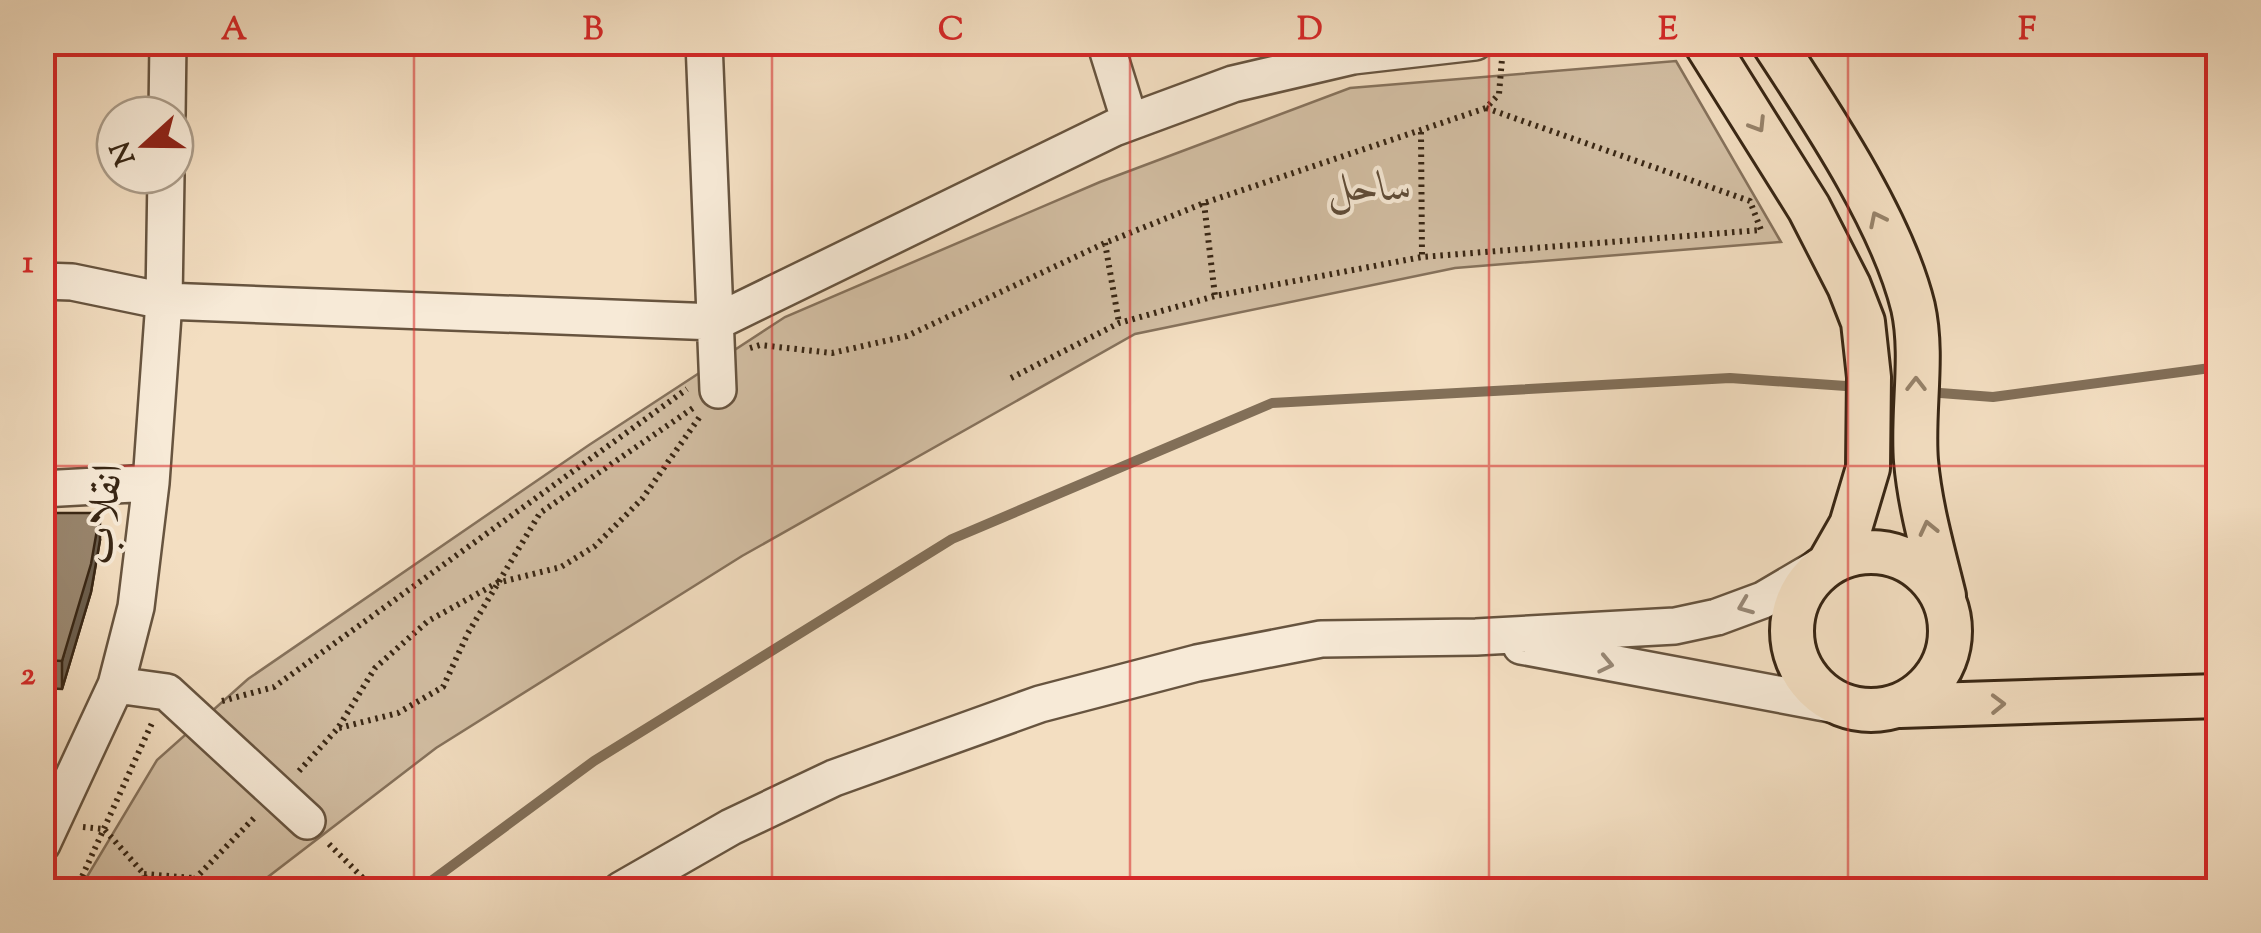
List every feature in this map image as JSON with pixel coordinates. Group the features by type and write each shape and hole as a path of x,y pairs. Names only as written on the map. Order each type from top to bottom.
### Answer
{"main road":[{"path":"1705,42 1810,208 1863,322 1870,377 1868,468 1851,525 1831,560 1811,578 1796,601 1791,628 1795,654 1807,679 1827,698 1852,708 1876,711 1900,706 2218,696"},
{"path":"1774,42 1859,182 1896,257 1914,309 1916,458 1923,510 1951,628 1946,660 1935,679 1900,706"},
{"path":"1831,560 1853,552 1877,550 1900,556 1944,596"}],"street":[{"path":"167,95 168,42"},
{"path":"704,42 717,374"},
{"path":"1105,42 1130,122"},
{"path":"42,280 164,300 716,322 1130,122 1233,84 1353,56 1476,42"},
{"name":"انقلاب","path":"47,834 116,685 136,607 164,300 166,195"},
{"path":"42,489 150,483"},
{"path":"621,890 731,826 834,778 1040,704 1197,662 1321,639 1476,637 1676,626 1718,618 1763,600 1831,560"},
{"path":"1476,637 1852,708"},
{"path":"116,685 177,701 307,821"}],"path":[{"path":"338,728 398,713 443,687 496,583 540,513 760,344 832,353 907,336 1105,243 1204,203 1486,108 1499,94 1504,42"},
{"path":"1011,378 1118,323 1215,296 1422,257 1761,230 1750,201 1486,108"},
{"path":"1421,132 1422,257"},
{"path":"1204,203 1215,296"},
{"path":"1105,243 1118,323"},
{"path":"184,890 338,728 375,668 428,621 496,583 560,567 594,546 642,499 717,374"},
{"path":"76,890 104,829 177,701 274,687 717,374"},
{"path":"307,821 374,890"},
{"path":"47,834 104,829"},
{"path":"104,829 144,874 147,890"},
{"path":"144,874 194,878"}],"green space":[{"name":"ساحل","path":"1676,61 1781,242 1455,268 1135,334 742,556 436,748 251,890 79,890 157,760 248,679 589,445 785,317 1100,182 1350,88"}],"building":[{"path":"42,513 100,513 91,564 62,661 42,660"}],"waterway":[{"path":"1927,392 1993,397 2218,367"},
{"path":"419,890 594,761 952,539 1272,403 1730,378 1860,387"}]}
